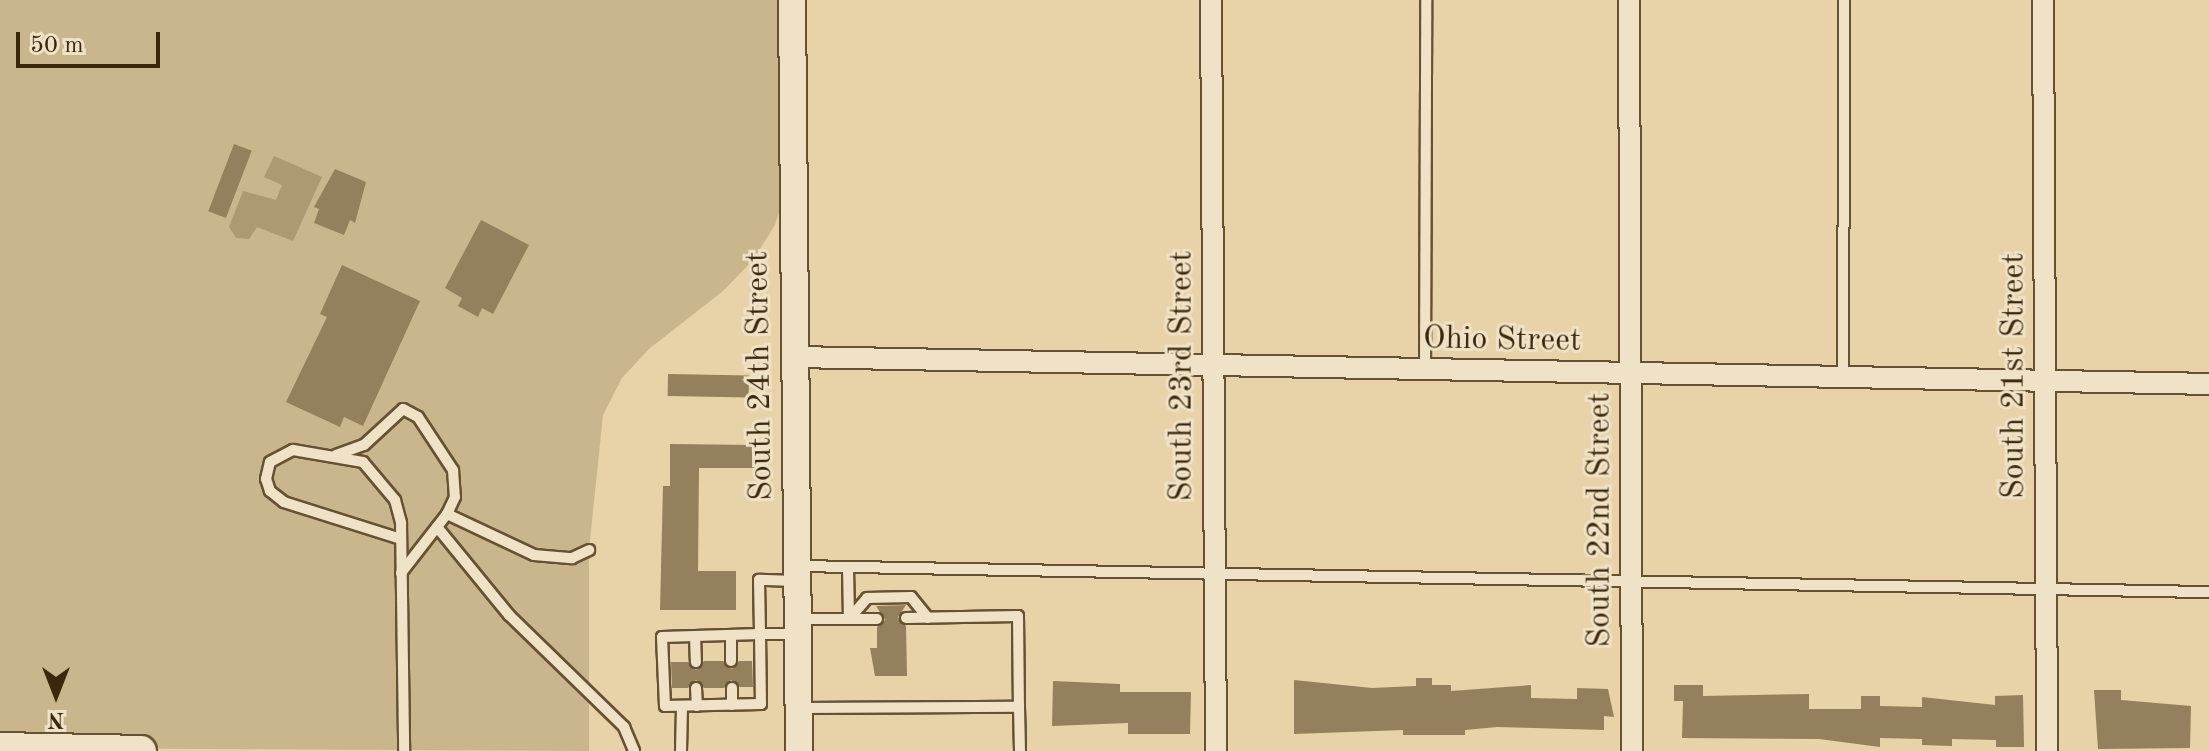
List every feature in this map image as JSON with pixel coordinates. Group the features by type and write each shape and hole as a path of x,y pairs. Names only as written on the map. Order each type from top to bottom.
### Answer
{"main road":[{"path":"0,748 141,751"}],"street":[{"name":"South 24th Street","path":"792,0 799,751"},
{"name":"South 23rd Street","path":"1211,0 1216,751"},
{"name":"South 22nd Street","path":"1629,0 1632,751"},
{"name":"South 21st Street","path":"2043,0 2047,751"},
{"name":"Ohio Street","path":"794,357 2209,384"}],"lane":[{"path":"1425,369 1426,0"},
{"path":"1843,377 1844,0"},
{"path":"332,456 364,445 398,410 409,410 453,470 455,497 447,514 401,573"},
{"path":"401,539 295,507 270,491 266,479 270,462 280,452 363,462 383,479 399,510 401,539 404,751"},
{"path":"447,514 470,521 534,555 572,558 589,550"},
{"path":"437,527 509,615 624,727 634,751"},
{"path":"848,567 849,619"},
{"path":"877,619 849,619 760,634 662,637 665,706 761,704 760,634 759,580 848,567 2209,592"},
{"path":"849,619 867,598 896,597 911,597 928,618"},
{"path":"906,618 1018,616 1020,751"},
{"path":"731,635 731,661"},
{"path":"695,636 696,662"},
{"path":"696,688 697,706"},
{"path":"732,688 732,705"},
{"path":"681,751 682,706"},
{"path":"799,708 1019,707"}],"shaded area":[{"path":"0,0 792,0 793,170 775,225 753,260 723,291 649,349 622,378 603,415 589,550 589,751 0,748"},
{"path":"274,156 322,177 293,241 257,227 249,239 236,238 229,227 243,191 276,200 282,185 264,177"}],"building":[{"path":"234,144 252,151 226,218 208,211"},
{"path":"335,169 366,182 355,223 350,220 344,235 314,223 319,209 314,207"},
{"path":"481,220 529,245 493,314 482,308 478,317 458,306 462,298 445,288"},
{"path":"342,265 420,301 363,426 344,417 340,427 286,402 327,317 320,314"},
{"path":"668,374 749,375 749,397 668,396"},
{"path":"670,444 756,445 756,468 699,468 698,571 736,571 736,610 660,610 663,486 670,486"},
{"path":"906,605 898,617 906,626 907,676 875,676 870,648 877,648 877,627 885,620 876,606"},
{"path":"704,661 723,661 732,669 739,661 752,661 753,687 740,687 731,680 724,688 704,688 696,680 688,688 672,688 671,662 688,662 696,670"},
{"path":"1416,678 1432,678 1432,685 1451,685 1451,691 1531,685 1531,698 1577,699 1577,688 1608,689 1614,717 1604,716 1604,730 1497,727 1465,730 1465,735 1403,735 1403,730 1294,734 1294,680 1372,688 1416,686"},
{"path":"1053,681 1120,684 1120,692 1191,692 1190,734 1128,734 1128,723 1052,726"},
{"path":"1674,685 1703,685 1703,696 1809,694 1809,709 1861,709 1861,696 1880,696 1880,706 1922,707 1922,697 1995,705 1995,696 2023,695 2024,747 1996,747 1996,740 1952,739 1952,746 1922,745 1922,739 1880,738 1880,747 1819,739 1682,738 1683,701 1674,701"},
{"path":"2094,690 2121,690 2121,700 2191,706 2190,748 2098,749"}]}
